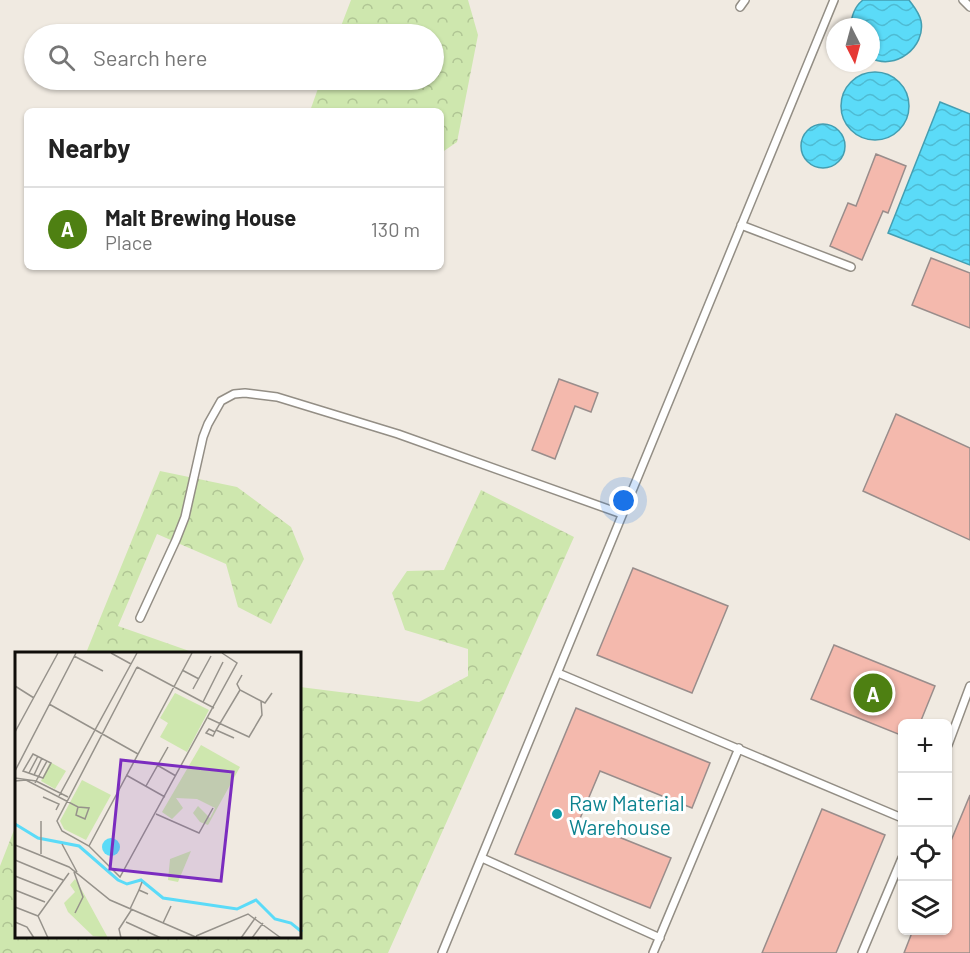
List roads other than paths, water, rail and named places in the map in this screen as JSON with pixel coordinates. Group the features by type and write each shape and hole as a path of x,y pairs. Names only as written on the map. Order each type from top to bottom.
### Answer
{"lane":[{"path":"740,7 745,0"},
{"path":"442,953 834,0"},
{"path":"963,0 970,7"},
{"path":"741,225 851,267"},
{"path":"140,618 185,517 208,424 221,401 234,394 245,393 288,400 398,434 622,514"},
{"path":"558,674 898,816"},
{"path":"952,734 970,686"},
{"path":"653,953 739,748"},
{"path":"482,858 660,938"},
{"path":"862,953 898,870"}],"water":[{"path":"863,0 909,0 921,21 919,40 914,48 899,59 880,61 880,18 852,18 857,6"},
{"path":"868,73 882,73 894,78 903,87 908,99 908,113 903,125 894,134 882,139 868,139 856,134 847,125 842,113 842,99 847,87 856,78"},
{"path":"940,102 970,114 970,265 888,233"},
{"path":"823,124 838,131 845,146 838,161 823,168 808,161 801,146 808,131"}],"place":[{"name":"Malt Brewing House","path":"873,693"},
{"name":"Raw Material Warehouse","path":"557,814"}]}
